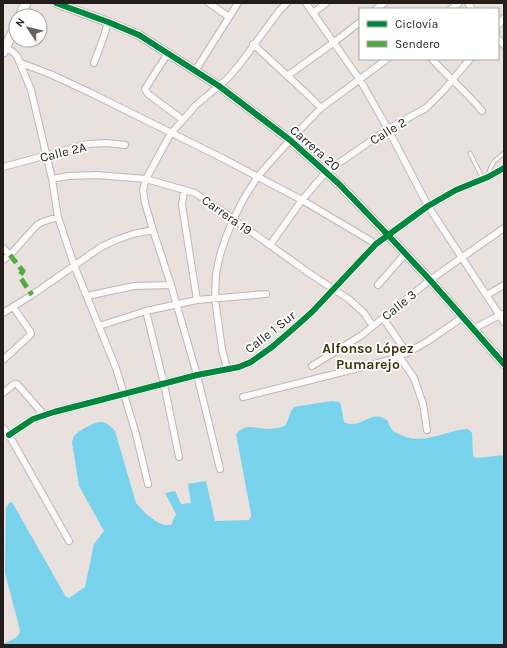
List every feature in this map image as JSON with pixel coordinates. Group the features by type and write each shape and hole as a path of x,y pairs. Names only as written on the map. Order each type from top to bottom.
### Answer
{"street":[{"name":"Carrera 20","path":"56,3 139,35 219,86 290,140 339,184 388,235 504,364"},
{"path":"208,3 228,18"},
{"path":"195,71 238,3"},
{"path":"220,469 197,375 145,203 143,190 146,179 171,133 196,105 228,79 279,11 287,3"},
{"path":"306,3 360,80 388,129 428,206 461,258 502,314 504,322"},
{"path":"313,13 326,3"},
{"path":"94,63 108,22"},
{"path":"287,76 359,23"},
{"path":"254,44 321,108"},
{"path":"4,49 13,52 17,56 31,90 52,179 58,217 74,266 116,368 136,434 148,484"},
{"path":"168,53 145,89 148,94 182,120"},
{"path":"227,369 221,344 215,299 216,274 226,237 244,198 258,176 321,108 386,60"},
{"path":"433,60 482,111"},
{"name":"Calle 2","path":"270,245 302,200 326,172 388,129 426,108 469,60"},
{"path":"21,63 50,74 93,94 258,176 376,244"},
{"name":"Calle 2A","path":"3,167 88,144 107,143 125,145"},
{"name":"Calle 1 Sur","path":"9,434 33,419 197,375 239,367 251,362 293,330 376,244 428,206 456,190 504,168"},
{"name":"Carrera 19","path":"52,179 68,176 97,175 146,179 195,194 350,300 364,313 373,326"},
{"path":"184,191 182,205 197,300"},
{"path":"3,260 10,255 37,225 58,217"},
{"name":"Calle 3","path":"312,366 362,335 430,280 504,228"},
{"path":"3,313 32,295 101,247 133,234 153,230"},
{"path":"3,248 10,255"},
{"path":"378,285 405,254"},
{"path":"87,296 134,286 171,285"},
{"path":"487,295 504,285"},
{"path":"99,326 146,311 176,306 197,300 266,294"},
{"path":"3,360 31,334 13,307"},
{"path":"146,311 164,384 179,457"},
{"path":"473,328 502,314"},
{"path":"243,396 359,369 386,361 407,353 428,341 462,317"},
{"path":"383,318 407,353"},
{"path":"399,356 414,378 423,404 427,430"},
{"path":"3,393 14,384 17,384 44,416"},
{"path":"3,428 9,434 69,541"}],"lane":[{"path":"470,153 485,178"},
{"path":"485,178 490,167 504,153"}],"water":[{"path":"331,401 339,402 341,405 344,422 350,424 356,424 371,418 382,417 388,421 390,427 395,432 403,436 419,439 468,429 472,433 474,457 504,455 504,645 3,645 20,633 5,573 6,508 9,503 12,502 66,597 69,598 85,587 94,544 104,531 79,486 72,442 74,436 79,432 99,422 108,424 115,431 136,503 146,514 157,522 164,525 171,525 176,514 165,493 175,491 181,504 191,503 188,484 206,481 215,521 249,520 251,514 236,434 240,430 248,427 269,429 285,426 294,407"}],"marked path":[{"path":"10,255 23,271 20,277 32,295"}],"cycle path":[{"path":"56,3 139,35 219,86 290,140 339,184 388,235 504,364"},
{"path":"9,435 33,419 54,412 197,375 239,367 251,362 272,347 312,312 376,244 428,206 456,190 488,177 504,168"}],"district":[{"name":"Alfonso López Pumarejo","path":"368,356"}]}
